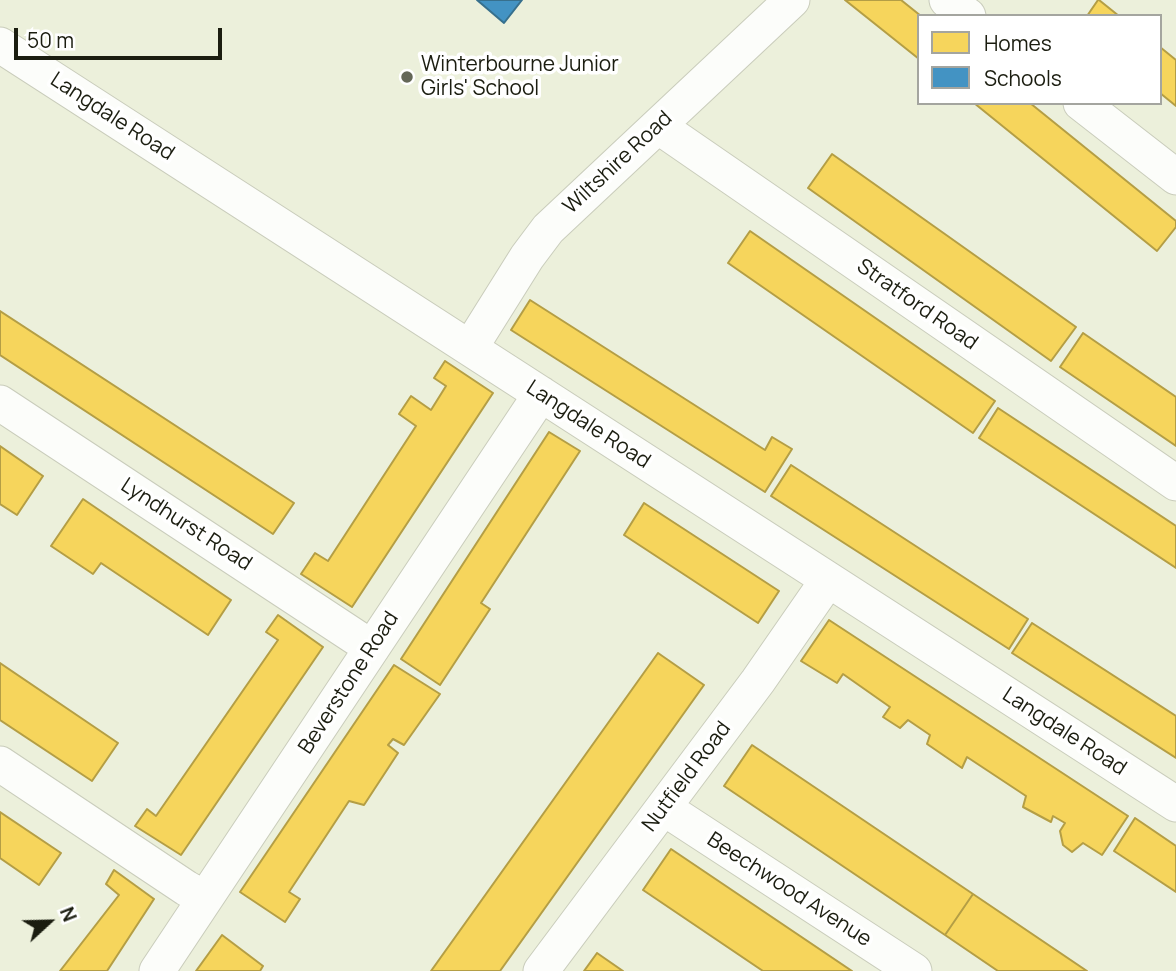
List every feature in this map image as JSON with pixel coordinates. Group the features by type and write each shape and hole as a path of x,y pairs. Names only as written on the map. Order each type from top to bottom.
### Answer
{"street":[{"name":"Wiltshire Road","path":"470,348 527,257 548,229 792,0"},
{"path":"947,0 965,14"},
{"name":"Langdale Road","path":"0,45 1176,804"},
{"path":"1084,105 1176,177"},
{"name":"Stratford Road","path":"658,126 1176,483"},
{"name":"Beverstone Road","path":"157,971 541,394"},
{"name":"Lyndhurst Road","path":"0,403 372,648"},
{"name":"Nutfield Road","path":"541,971 758,681 828,580"},
{"path":"0,764 205,899"},
{"name":"Beechwood Avenue","path":"664,808 914,971"}],"building: Homes":[{"path":"845,0 901,0 918,14 917,57"},
{"path":"1099,0 1116,14 1088,14"},
{"path":"1162,49 1176,60 1176,106 1162,95"},
{"path":"976,105 1032,105 1176,221 1176,227 1157,251"},
{"path":"832,154 1076,327 1051,361 808,188"},
{"path":"750,231 995,401 973,433 728,263"},
{"path":"530,300 765,450 772,437 792,449 765,492 511,330"},
{"path":"0,311 294,503 273,534 0,355"},
{"path":"1083,333 1176,397 1176,446 1060,367"},
{"path":"445,361 493,393 352,607 301,574 315,553 328,561 416,426 399,414 411,396 431,410 446,386 434,378"},
{"path":"998,408 1176,526 1176,568 979,438"},
{"path":"549,432 580,451 481,603 490,609 440,685 401,659"},
{"path":"0,446 43,476 17,515 0,504"},
{"path":"791,465 1028,619 1009,649 771,496"},
{"path":"83,499 231,600 208,635 101,563 93,574 51,546"},
{"path":"644,503 779,591 758,623 624,535"},
{"path":"278,615 323,647 181,855 135,826 147,809 156,816 278,640 266,632"},
{"path":"829,620 1128,816 1102,855 1083,843 1072,852 1063,845 1060,831 1065,823 1053,816 1051,822 1023,807 1026,796 967,757 962,768 927,744 930,735 908,720 900,728 883,717 890,707 843,674 837,683 801,661"},
{"path":"1032,623 1176,716 1176,758 1012,653"},
{"path":"658,653 704,685 500,971 431,971"},
{"path":"0,663 118,743 92,781 0,720"},
{"path":"394,665 440,694 404,745 393,739 388,745 398,753 364,805 349,801 289,892 300,899 285,922 240,892"},
{"path":"752,745 973,894 945,935 724,786"},
{"path":"0,812 61,853 39,885 0,858"},
{"path":"1135,818 1176,846 1176,892 1114,851"},
{"path":"671,849 852,971 763,971 643,890"},
{"path":"114,870 154,899 107,971 60,971 119,895 106,884"},
{"path":"973,894 1087,971 998,971 945,935"},
{"path":"222,935 263,966 260,971 196,971"},
{"path":"597,953 623,971 584,971"}],"building: Schools":[{"path":"477,0 522,0 504,23"}],"place":[{"name":"Winterbourne Junior Girls' School","path":"407,77"}]}
